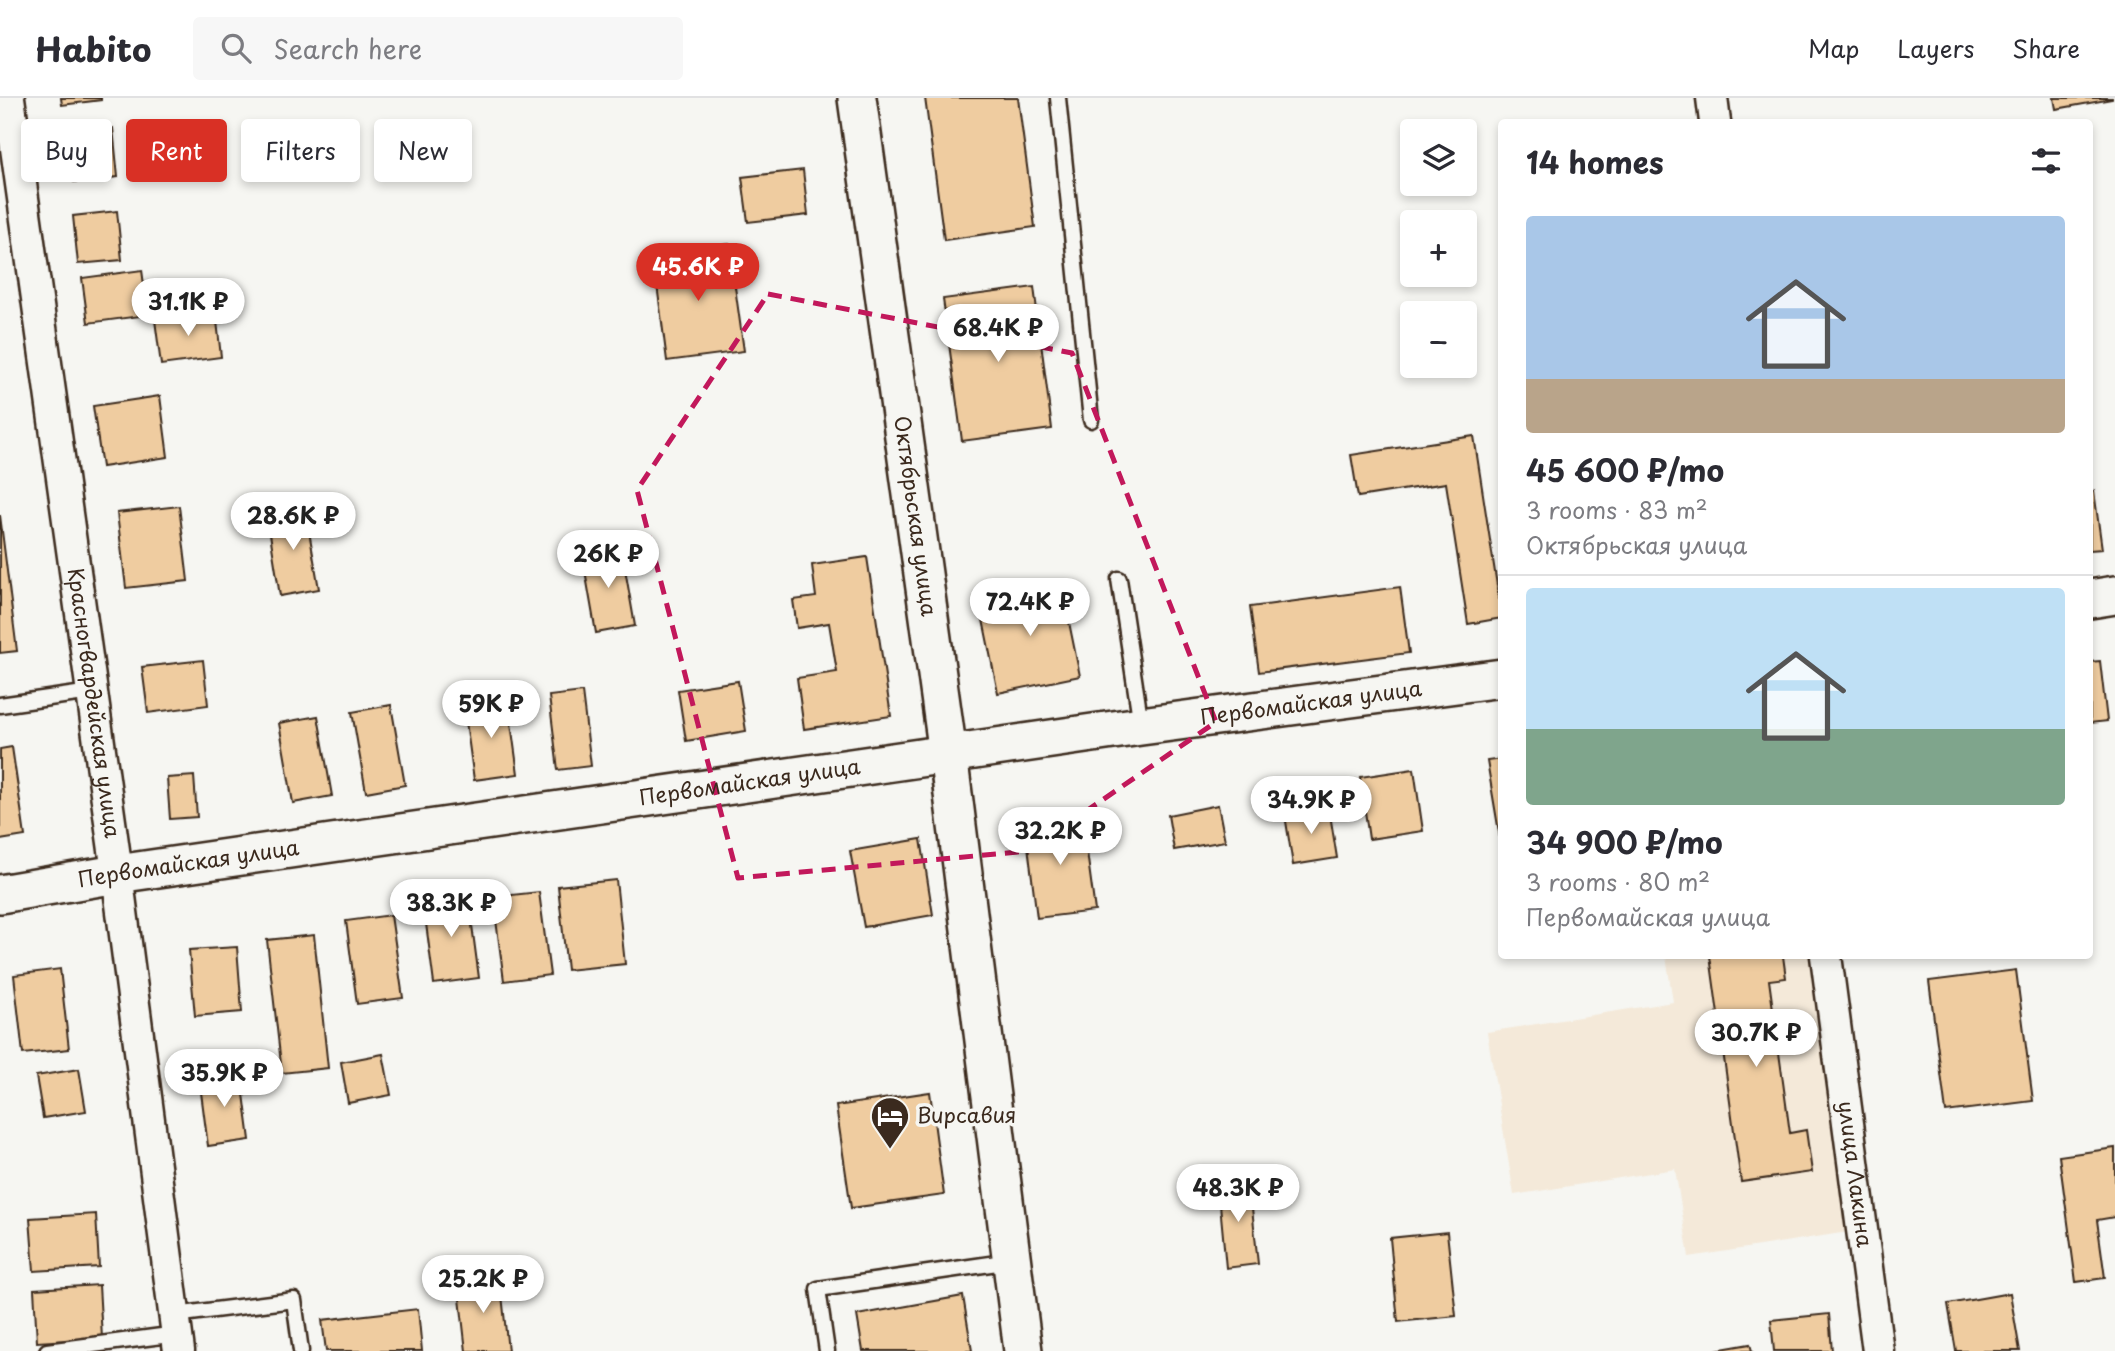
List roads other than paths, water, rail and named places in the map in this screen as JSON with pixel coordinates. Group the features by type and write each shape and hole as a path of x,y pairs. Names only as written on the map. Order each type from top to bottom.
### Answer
{"street":[{"name":"Красногвардейская улица","path":"9,98 117,874 177,1333"},
{"name":"Октябрьская улица","path":"857,98 948,754 1023,1351"},
{"path":"1712,98 1715,119"},
{"path":"2093,599 2115,595"},
{"name":"Первомайская улица","path":"0,894 117,874 1141,726 1498,679"},
{"name":"улица Лакина","path":"1826,959 1878,1351"}],"lane":[{"path":"1058,98 1091,420"},
{"path":"1119,579 1141,726"},
{"path":"0,705 91,692"},
{"path":"827,1351 818,1289 1012,1261"},
{"path":"47,1351 177,1333 294,1300 301,1351"}],"place":[{"name":"Вирсавия","path":"890,1150"}]}
